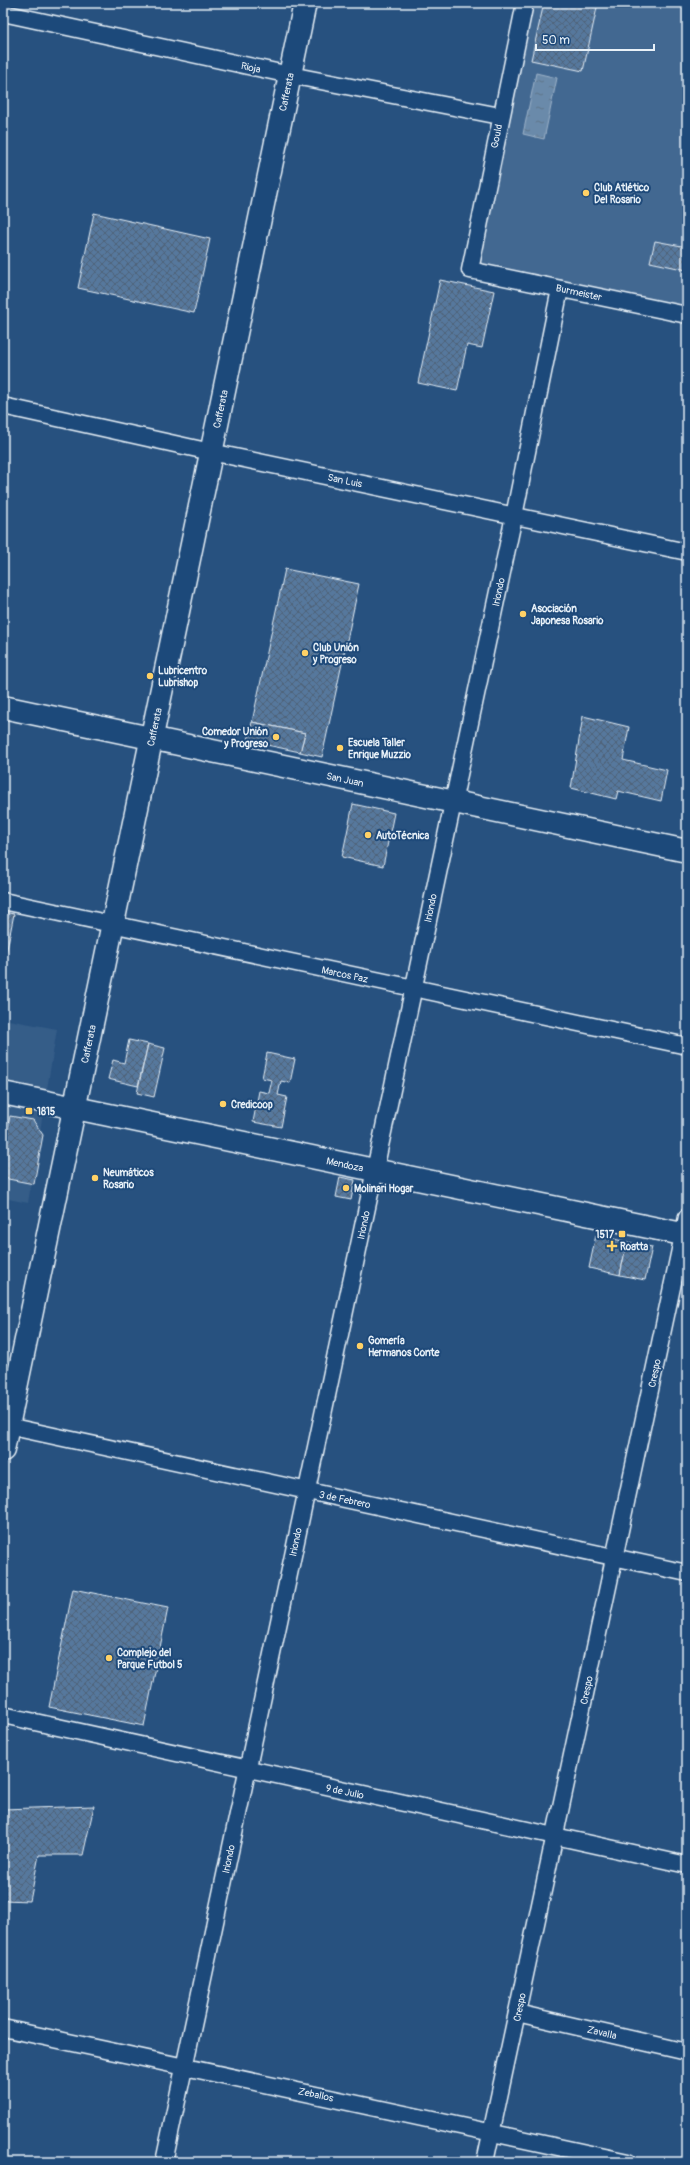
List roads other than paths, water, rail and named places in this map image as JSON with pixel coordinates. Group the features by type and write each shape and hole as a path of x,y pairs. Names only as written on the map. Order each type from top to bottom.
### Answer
{"main road":[{"name":"Cafferata","path":"3,1450 6,1426 113,924 305,3"},
{"name":"San Juan","path":"3,707 687,850"},
{"name":"Mendoza","path":"3,1093 375,1170 686,1229"}],"street":[{"name":"Gould","path":"470,270 500,116 525,3"},
{"name":"Rioja","path":"3,13 290,75 500,116"},
{"name":"Burmeister","path":"470,270 687,315"},
{"name":"Iriondo","path":"164,2162 414,988 452,801 514,516 560,289"},
{"name":"San Luis","path":"3,406 211,452 687,552"},
{"name":"Marcos Paz","path":"3,901 687,1046"},
{"name":"Crespo","path":"485,2162 686,1229"},
{"name":"3 de Febrero","path":"6,1426 687,1573"},
{"name":"9 de Julio","path":"3,1715 687,1865"},
{"name":"Zavalla","path":"517,2013 687,2052"},
{"name":"Zeballos","path":"3,2028 184,2065 628,2162"}],"water":[{"path":"536,73 557,78 544,139 523,134"}],"place":[{"name":"Club Atlético Del Rosario","path":"586,193"},
{"name":"Asociación Japonesa Rosario","path":"523,614"},
{"name":"Club Unión y Progreso","path":"305,653"},
{"name":"Lubricentro Lubrishop","path":"150,676"},
{"name":"Comedor Unión y Progreso","path":"276,737"},
{"name":"Escuela Taller Enrique Muzzio","path":"340,748"},
{"name":"AutoTécnica","path":"368,835"},
{"name":"Credicoop","path":"223,1104"},
{"name":"1815","path":"29,1111"},
{"name":"Neumáticos Rosario","path":"95,1178"},
{"name":"Molinari Hogar","path":"346,1188"},
{"name":"1517","path":"622,1234"},
{"name":"Roatta","path":"612,1246"},
{"name":"Gomería Hermanos Conte","path":"360,1346"},
{"name":"Complejo del Parque Futbol 5","path":"109,1658"}]}
